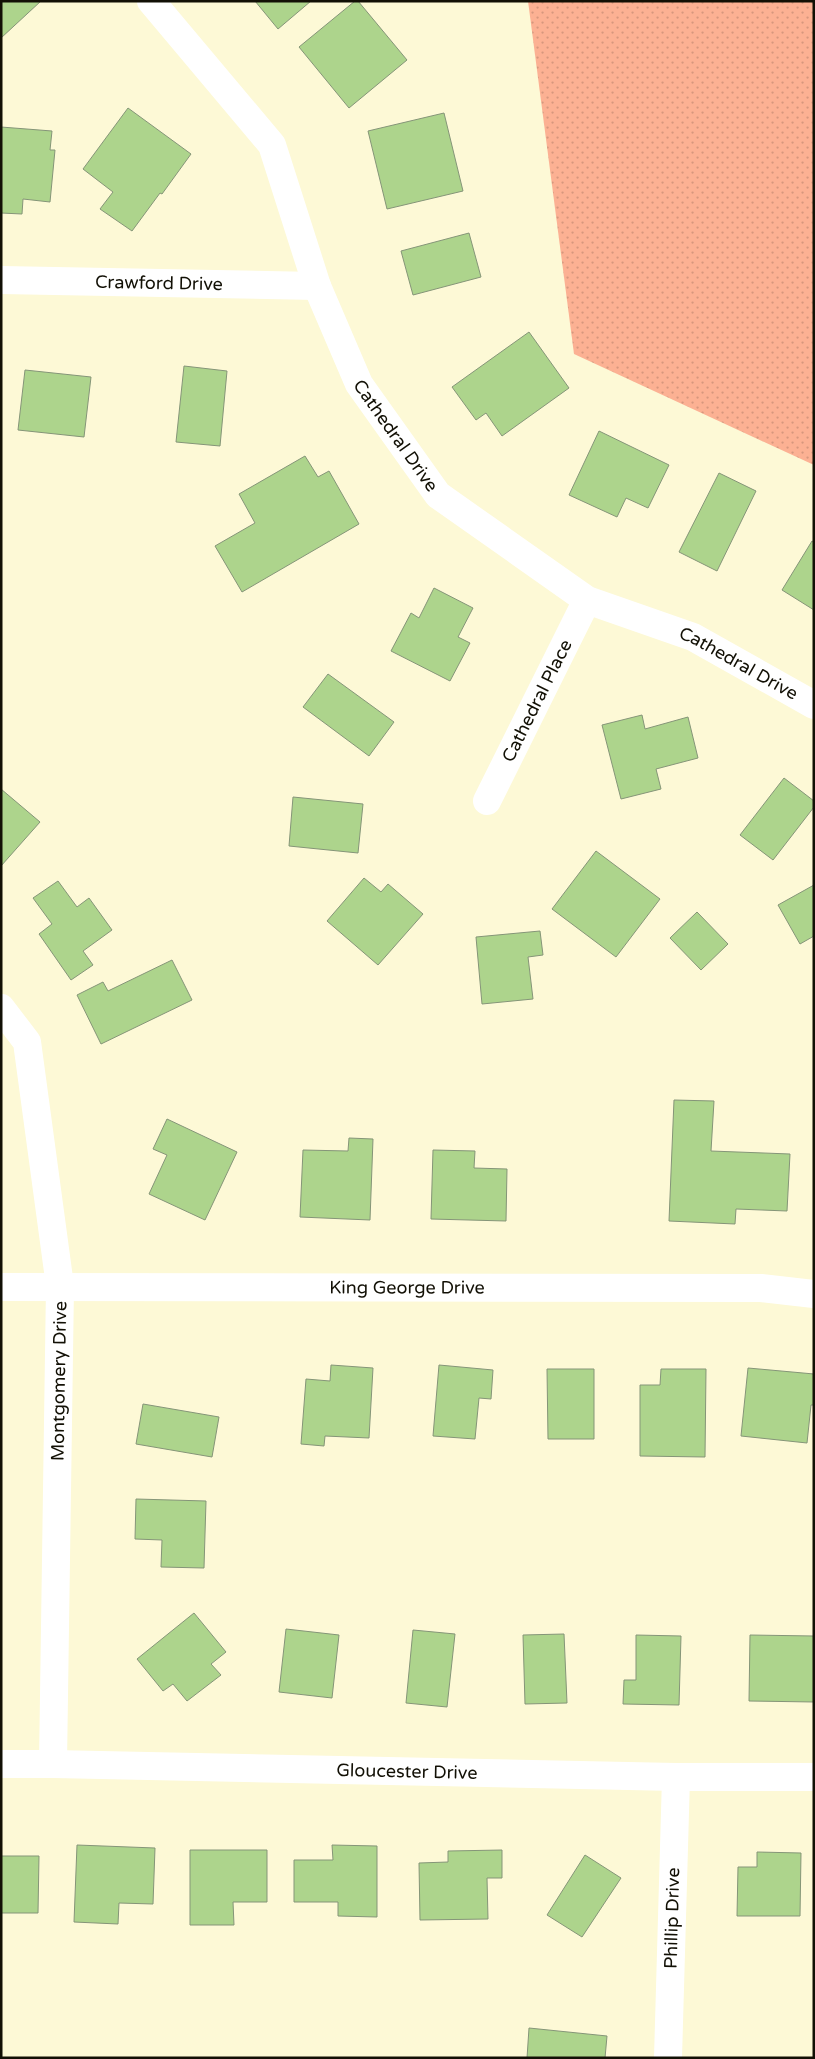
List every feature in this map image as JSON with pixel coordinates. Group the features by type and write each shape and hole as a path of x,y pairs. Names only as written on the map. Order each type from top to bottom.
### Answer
{"street":[{"name":"Cathedral Drive","path":"151,1 272,145 317,286 359,384 438,495 587,600 693,637 814,704"},
{"name":"Crawford Drive","path":"1,280 317,286"},
{"name":"Cathedral Place","path":"486,801 587,600"},
{"name":"Montgomery Drive","path":"1,1008 27,1042 60,1286 53,1764"},
{"name":"King George Drive","path":"1,1287 761,1288 814,1294"},
{"name":"Gloucester Drive","path":"1,1764 676,1777 814,1777"},
{"name":"Phillip Drive","path":"668,2058 676,1777"}],"shaded area":[{"path":"528,1 814,1 814,465 574,354"}],"building":[{"path":"1,1 41,1 1,38"},
{"path":"255,1 311,1 278,29"},
{"path":"355,1 358,1 407,60 349,108 299,47"},
{"path":"128,108 191,154 132,231 100,209 113,192 83,169"},
{"path":"444,113 463,191 387,209 368,131"},
{"path":"1,127 52,131 50,150 55,150 50,202 23,199 22,214 1,213"},
{"path":"469,233 481,277 413,295 401,251"},
{"path":"529,332 569,388 502,436 486,413 476,420 452,387"},
{"path":"184,366 227,371 220,446 176,442"},
{"path":"25,370 91,377 84,437 18,430"},
{"path":"599,431 669,465 648,508 626,498 617,517 569,495"},
{"path":"305,456 318,477 329,471 359,524 242,592 215,546 255,523 239,494"},
{"path":"719,473 756,491 717,571 679,552"},
{"path":"812,541 814,542 814,610 782,590"},
{"path":"434,588 473,608 458,637 470,643 450,681 391,651 411,613 419,618"},
{"path":"328,674 394,722 369,756 303,707"},
{"path":"642,715 645,729 688,717 698,758 656,769 661,789 621,799 602,725"},
{"path":"784,778 814,801 814,807 773,860 740,835"},
{"path":"1,789 40,822 1,866"},
{"path":"293,797 363,804 358,853 289,846"},
{"path":"596,851 660,899 616,957 552,909"},
{"path":"364,878 381,892 388,884 423,914 378,965 327,921"},
{"path":"58,881 77,907 89,898 112,930 83,951 93,965 71,980 39,934 52,924 33,898"},
{"path":"814,885 814,936 800,944 778,905"},
{"path":"697,912 728,944 701,970 670,938"},
{"path":"540,931 543,955 528,957 533,999 482,1004 476,937"},
{"path":"172,960 192,1000 101,1044 77,995 103,982 108,991"},
{"path":"674,1100 714,1101 711,1151 790,1154 787,1211 736,1209 735,1224 669,1221"},
{"path":"167,1119 237,1152 205,1220 149,1194 167,1155 153,1149"},
{"path":"349,1138 373,1139 370,1220 300,1217 303,1150 348,1151"},
{"path":"433,1150 475,1151 474,1168 507,1169 506,1221 431,1219"},
{"path":"331,1365 373,1368 369,1438 325,1436 324,1446 301,1444 306,1379 330,1381"},
{"path":"439,1365 493,1370 491,1399 479,1398 475,1439 433,1436"},
{"path":"748,1368 814,1374 814,1405 811,1405 807,1443 741,1436"},
{"path":"547,1369 594,1369 594,1439 548,1439"},
{"path":"661,1369 706,1369 705,1457 640,1456 640,1385 660,1385"},
{"path":"143,1404 219,1417 212,1457 136,1444"},
{"path":"136,1499 206,1501 204,1568 161,1567 162,1540 135,1539"},
{"path":"194,1613 226,1652 211,1664 221,1675 187,1701 173,1684 163,1691 137,1659"},
{"path":"286,1629 339,1635 332,1698 279,1692"},
{"path":"413,1630 455,1634 447,1707 406,1703"},
{"path":"564,1634 567,1703 525,1704 523,1635"},
{"path":"636,1635 681,1636 679,1705 623,1704 624,1680 636,1680"},
{"path":"750,1635 814,1636 814,1702 749,1701"},
{"path":"77,1845 155,1848 153,1904 119,1903 118,1924 74,1922"},
{"path":"332,1845 377,1846 377,1917 338,1916 338,1902 294,1902 294,1860 333,1860"},
{"path":"190,1850 267,1850 267,1902 233,1902 234,1925 190,1925"},
{"path":"502,1850 502,1878 487,1878 488,1919 420,1920 419,1863 448,1862 448,1851"},
{"path":"757,1852 801,1853 800,1916 737,1916 738,1867 757,1867"},
{"path":"585,1855 621,1878 582,1937 547,1915"},
{"path":"1,1856 39,1856 38,1913 1,1913"},
{"path":"529,2028 607,2036 605,2058 527,2058"}]}
